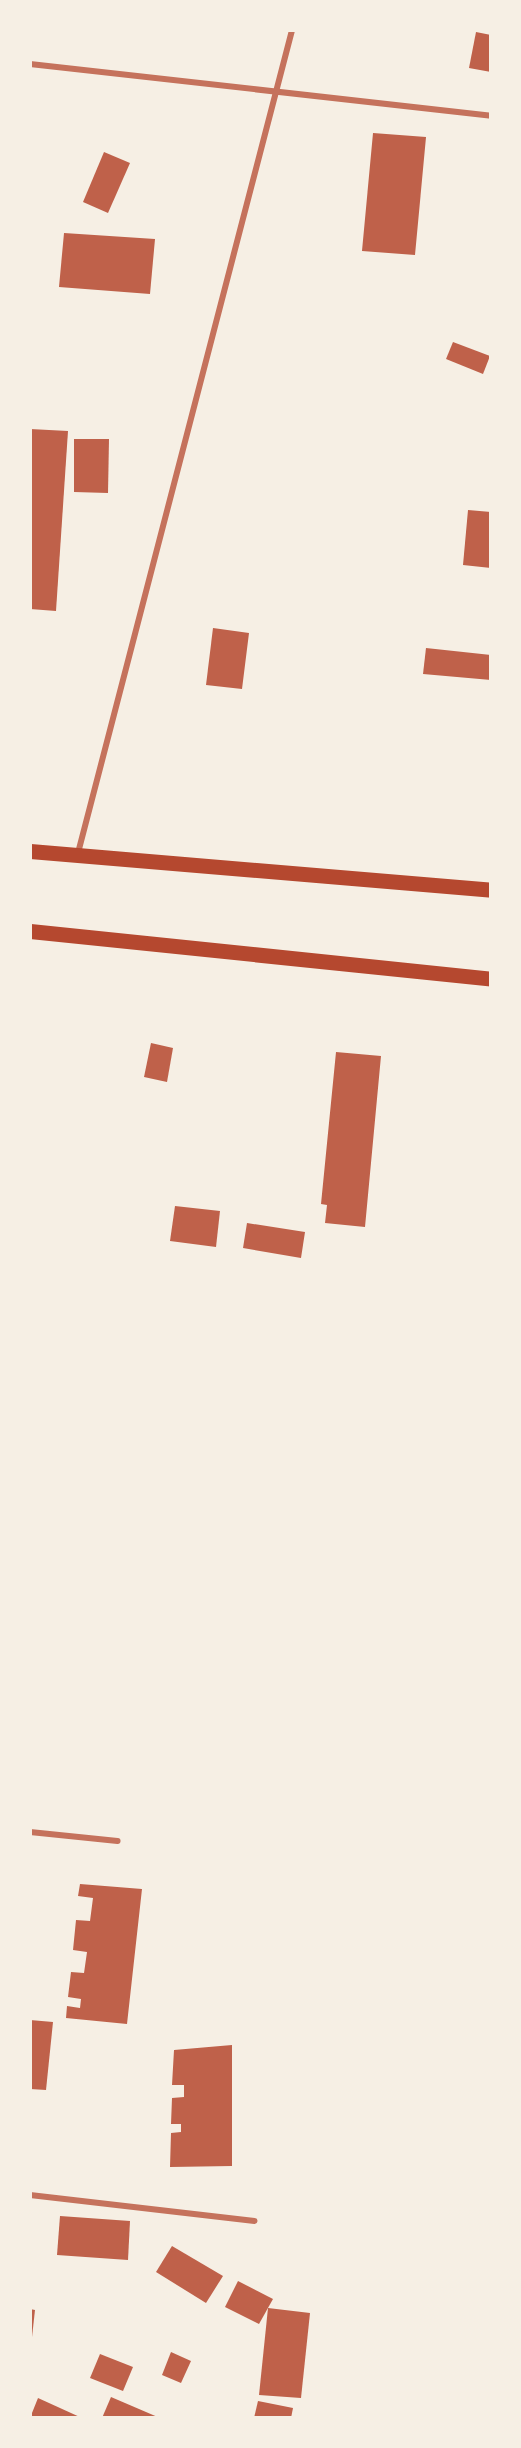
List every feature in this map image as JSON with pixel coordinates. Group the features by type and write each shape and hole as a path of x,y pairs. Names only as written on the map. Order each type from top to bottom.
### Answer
{"main road":[{"path":"30,851 77,857 491,890"},
{"path":"30,931 491,979"}],"street":[{"path":"77,857 292,30"},
{"path":"30,64 276,94 491,116"},
{"path":"30,1832 118,1840"},
{"path":"30,2195 254,2221"}],"building":[{"path":"476,32 491,35 491,72 469,68"},
{"path":"373,133 426,137 415,255 362,251"},
{"path":"104,152 130,163 108,213 83,202"},
{"path":"64,233 155,239 150,294 59,287"},
{"path":"453,342 490,356 483,374 446,359"},
{"path":"30,429 68,431 56,611 30,609"},
{"path":"74,439 109,439 108,493 74,492"},
{"path":"468,510 491,512 491,568 463,565"},
{"path":"213,628 249,633 242,689 206,685"},
{"path":"426,648 491,655 491,680 423,674"},
{"path":"151,1043 173,1048 167,1082 144,1077"},
{"path":"336,1052 381,1056 365,1227 325,1223 327,1205 321,1204"},
{"path":"175,1206 220,1211 216,1247 170,1241"},
{"path":"247,1223 305,1232 301,1258 243,1248"},
{"path":"80,1884 142,1889 127,2024 66,2018 67,2006 80,2008 81,1999 68,1997 71,1972 84,1973 87,1952 73,1950 76,1920 90,1921 93,1898 78,1896"},
{"path":"30,2020 53,2022 46,2090 30,2089"},
{"path":"232,2045 232,2166 170,2167 171,2133 181,2132 181,2124 171,2124 172,2098 184,2097 184,2085 172,2085 174,2050"},
{"path":"60,2216 130,2221 128,2260 57,2255"},
{"path":"172,2246 223,2276 206,2303 156,2272"},
{"path":"238,2281 273,2299 259,2324 225,2307"},
{"path":"268,2308 310,2313 301,2398 259,2395"},
{"path":"30,2309 35,2310 32,2337 30,2337"},
{"path":"171,2352 191,2361 181,2383 162,2375"},
{"path":"100,2354 133,2367 123,2391 90,2378"},
{"path":"111,2397 160,2418 102,2418"},
{"path":"38,2398 82,2418 30,2418"},
{"path":"258,2401 293,2408 291,2418 254,2418"}]}
